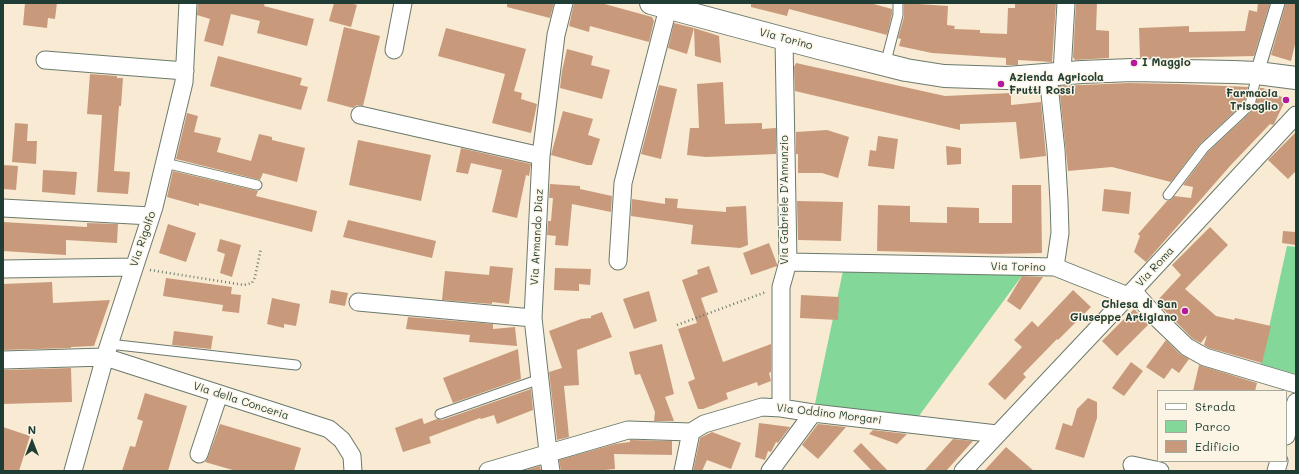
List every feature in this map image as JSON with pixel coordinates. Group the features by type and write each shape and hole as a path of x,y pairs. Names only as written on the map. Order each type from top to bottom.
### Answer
{"main road":[{"name":"Via Torino","path":"660,5 703,10 784,39 906,70 944,76 1007,78 1132,70 1257,74 1296,78"}],"street":[{"name":"Via Rigolfo","path":"73,471 107,351 151,216 184,82 188,3"},
{"path":"394,50 403,3"},
{"name":"Via Armando Diaz","path":"551,471 533,318 541,156 556,35 564,3"},
{"path":"1055,74 1066,3"},
{"path":"1257,74 1278,3"},
{"name":"Via Torino","path":"618,261 623,183 660,5"},
{"name":"Via Gabriele D'Annunzio","path":"781,408 781,286 788,262 784,39"},
{"path":"45,60 185,70"},
{"name":"Via Torino","path":"788,262 1055,267 1060,233 1056,150 1055,74"},
{"path":"360,115 541,156"},
{"name":"Via Roma","path":"964,471 1296,115"},
{"path":"3,208 151,216"},
{"path":"3,269 134,267"},
{"path":"1055,267 1130,294 1188,347 1205,357 1296,384"},
{"path":"358,302 533,318"},
{"name":"Via della Conceria","path":"3,360 107,351 219,394 329,429 342,440 352,456 353,471"},
{"path":"199,454 219,394"},
{"path":"1287,433 1296,402"},
{"name":"Via Oddino Morgari","path":"488,471 548,452 628,430 691,432 704,424 762,407 997,434"},
{"path":"770,471 814,414"},
{"path":"684,471 691,432"},
{"path":"1132,465 1160,471"}],"lane":[{"path":"885,65 898,15 898,3"},
{"path":"1168,195 1204,148 1250,105 1257,74"},
{"path":"164,162 257,185"},
{"path":"107,351 296,365"},
{"path":"440,414 540,379"}],"path":[{"path":"134,267 244,285 252,283 255,277 261,248"},
{"path":"677,325 781,286"}],"green space":[{"path":"1287,246 1296,247 1296,374 1261,364"},
{"path":"843,271 1024,273 913,424 813,413"}],"building":[{"path":"25,3 57,3 55,19 48,18 47,28 23,25"},
{"path":"198,3 265,3 264,6 314,19 307,46 257,33 260,21 231,14 223,46 204,41 210,19 197,15"},
{"path":"334,3 350,3 357,5 351,27 329,21"},
{"path":"507,3 554,3 550,18 507,7"},
{"path":"574,3 601,3 652,17 654,21 649,42 590,26 589,32 569,26"},
{"path":"751,3 870,3 892,9 892,14 887,35 789,9 787,16 751,7"},
{"path":"904,3 948,6 947,25 955,26 954,29 980,30 980,33 1007,34 1008,8 1015,8 1015,3 1056,3 1052,62 1018,60 1018,65 1006,65 1006,58 932,53 899,46 901,39 898,38 904,17"},
{"path":"1076,3 1097,3 1096,30 1109,31 1109,58 1075,60 1073,57"},
{"path":"1258,3 1270,3 1254,56 1140,58 1139,28 1189,26 1189,32 1245,31 1249,10 1257,12"},
{"path":"1286,3 1296,3 1296,40 1291,61 1271,55"},
{"path":"674,23 694,28 687,54 668,48"},
{"path":"344,27 380,36 363,106 357,105 353,108 327,101"},
{"path":"446,28 526,49 514,91 522,93 521,99 537,104 531,133 492,123 505,74 438,56"},
{"path":"694,28 719,36 721,63 695,56"},
{"path":"567,49 593,56 591,65 610,70 602,99 560,88"},
{"path":"218,56 302,78 300,85 308,87 301,110 210,86"},
{"path":"796,63 945,96 1011,93 1011,105 1041,102 1046,156 1020,159 1016,122 960,124 960,130 795,91 794,67"},
{"path":"90,74 117,76 117,78 123,78 121,106 119,106 114,171 130,172 128,194 97,192 102,115 87,114"},
{"path":"723,82 725,124 762,123 762,129 776,128 776,154 706,157 687,155 690,128 699,128 697,84"},
{"path":"1128,83 1248,87 1245,102 1200,144 1171,182 1112,167 1068,171 1059,86"},
{"path":"659,85 677,89 661,159 641,154"},
{"path":"1260,88 1286,99 1274,124 1270,124 1230,166 1146,262 1134,252 1140,236 1138,234 1167,201 1171,200 1174,196 1191,198 1193,187 1183,185 1208,152 1254,109"},
{"path":"563,111 593,119 588,135 600,139 592,165 551,155"},
{"path":"187,113 198,116 194,132 221,138 217,152 251,161 259,134 272,137 272,140 305,148 297,182 263,173 260,180 176,159"},
{"path":"15,123 28,124 27,141 37,141 36,164 12,162"},
{"path":"827,130 849,137 838,178 822,173 798,173 796,132"},
{"path":"1296,132 1296,171 1288,179 1268,160"},
{"path":"878,136 898,139 894,169 868,166 870,150 876,151"},
{"path":"358,140 431,155 421,201 349,185"},
{"path":"946,146 961,148 961,164 947,165"},
{"path":"461,148 531,164 529,176 526,175 517,218 492,212 502,170 471,163 468,174 456,172"},
{"path":"3,165 18,166 16,190 3,189"},
{"path":"43,170 77,172 75,195 42,192"},
{"path":"173,171 258,191 256,196 317,211 312,232 199,203 199,206 167,197"},
{"path":"550,184 580,186 580,189 612,196 611,212 572,204 568,246 555,245 556,236 547,235 548,221 551,221 553,198 549,198"},
{"path":"1012,185 1041,185 1042,253 998,254 877,251 878,205 910,206 910,222 947,223 947,207 979,208 979,223 1012,223"},
{"path":"1104,189 1131,192 1129,214 1102,211"},
{"path":"665,198 678,199 677,208 726,212 726,207 746,206 748,245 740,248 691,244 693,225 631,216 632,199 665,204"},
{"path":"797,201 843,202 841,241 798,240"},
{"path":"348,220 436,241 432,258 343,237"},
{"path":"3,222 87,227 87,223 118,224 117,243 66,240 66,255 3,251"},
{"path":"168,224 196,233 186,262 159,253"},
{"path":"1210,227 1228,245 1185,289 1216,316 1234,320 1235,318 1271,326 1262,363 1209,348 1204,345 1207,335 1201,343 1193,339 1156,302 1181,275 1172,265"},
{"path":"1283,231 1296,232 1296,245 1282,243"},
{"path":"220,239 241,245 232,277 220,273 225,254 217,251"},
{"path":"769,243 777,266 751,275 743,253"},
{"path":"490,266 513,268 509,304 442,300 445,271 489,275"},
{"path":"709,266 718,292 701,298 723,362 771,344 771,372 769,373 771,381 758,386 757,382 726,393 728,399 703,409 698,409 688,382 695,379 678,329 697,323 682,280 698,274 697,270"},
{"path":"555,268 591,269 590,285 579,284 579,291 554,290"},
{"path":"1022,276 1043,277 1020,310 1007,301"},
{"path":"166,278 232,287 231,294 241,295 239,313 222,311 223,305 163,296"},
{"path":"52,282 53,303 110,300 94,346 3,350 3,284"},
{"path":"331,290 348,293 345,306 329,303"},
{"path":"1073,290 1091,307 1023,374 1026,377 1005,400 988,384 1022,347 1014,340 1032,321 1038,327"},
{"path":"649,291 657,321 634,329 623,299"},
{"path":"801,295 839,297 838,320 800,318"},
{"path":"272,298 300,304 296,326 284,324 284,328 267,324"},
{"path":"1134,309 1149,324 1117,356 1102,341"},
{"path":"602,312 612,337 577,350 579,385 564,386 569,437 557,440 549,372 562,368 549,331 581,319 591,318 591,316"},
{"path":"408,317 493,324 493,329 515,327 517,346 469,342 470,335 406,329"},
{"path":"174,331 213,336 211,349 172,345"},
{"path":"1166,340 1180,354 1189,359 1179,373 1172,368 1164,379 1146,367"},
{"path":"662,344 674,394 665,397 674,421 654,421 655,412 640,374 635,375 629,352"},
{"path":"518,349 521,379 453,403 443,378"},
{"path":"1131,362 1143,371 1124,396 1112,388"},
{"path":"1199,365 1257,383 1255,390 1193,390"},
{"path":"71,368 72,402 3,404 3,370"},
{"path":"531,389 533,410 497,424 494,415 480,418 429,437 431,443 403,452 395,428 422,418 424,424 437,419 442,420"},
{"path":"145,393 187,406 168,471 122,471 130,446 135,447 143,421 137,419"},
{"path":"1088,398 1097,402 1097,418 1084,458 1055,449 1063,423 1072,426 1077,409"},
{"path":"759,423 790,427 778,443 776,442 771,452 768,451 765,460 755,457"},
{"path":"220,424 301,448 294,471 236,471 205,462"},
{"path":"818,424 846,427 818,459 802,445"},
{"path":"3,427 30,436 19,471 3,471"},
{"path":"873,430 907,434 897,444 869,434"},
{"path":"712,432 741,443 731,469 707,460 702,471 693,471 700,438"},
{"path":"953,439 973,441 946,471 924,471"},
{"path":"630,440 672,441 672,455 614,454 615,469 594,471 561,471 559,460 615,444 630,442"},
{"path":"861,443 888,471 872,471 853,451"},
{"path":"1006,447 1034,471 984,471"},
{"path":"540,466 541,471 526,470"}],"place":[{"name":"I Maggio","path":"1134,63"},
{"name":"Azienda Agricola Frutti Rossi","path":"1001,84"},
{"name":"Farmacia Trisoglio","path":"1286,100"},
{"name":"Chiesa di San Giuseppe Artigiano","path":"1185,311"}]}
